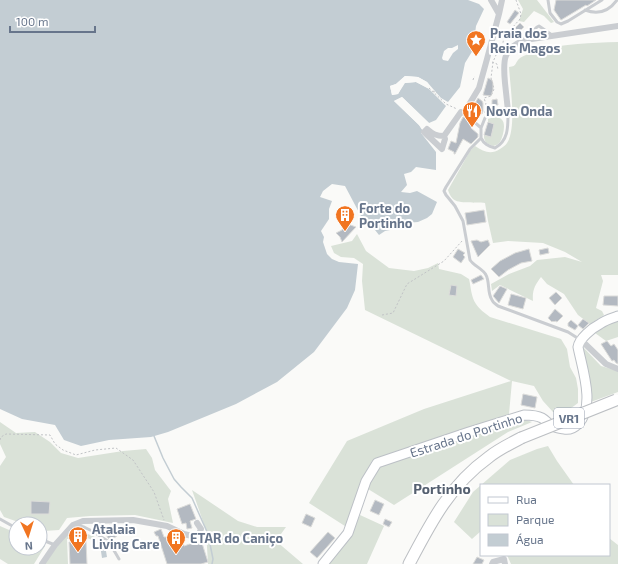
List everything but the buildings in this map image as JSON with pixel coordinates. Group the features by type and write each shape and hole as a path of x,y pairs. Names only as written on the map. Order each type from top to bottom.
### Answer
{"highway":[{"name":"VR1","path":"409,564 428,526 440,508 451,493 475,468 504,447 522,441 617,401"},
{"name":"VR1","path":"416,564 438,524 461,493 479,474 522,441"}],"street":[{"path":"491,0 499,14"},
{"path":"444,136 479,88 502,0"},
{"path":"508,112 504,64 505,56 512,46 525,40 618,26"},
{"path":"618,316 600,323 580,340 606,364 618,369"},
{"name":"Estrada do Portinho","path":"323,564 348,533 366,481 378,463 524,415 533,415 542,418 552,426 565,430 574,428 582,421 586,412 587,388 578,347 580,340"},
{"path":"42,564 55,545 73,525 83,521 133,520 167,526 192,536 199,534 201,530 197,523"},
{"path":"492,564 493,562 504,560 505,564"}],"lane":[{"path":"548,0 550,13 557,22 561,24 602,0"},
{"path":"585,10 601,12 617,0"},
{"path":"525,40 536,27 539,26 552,35"},
{"path":"462,112 481,128"},
{"path":"485,118 481,128 482,142 494,148 503,142 506,133 508,112 490,113"},
{"path":"481,138 470,149 444,191 455,206 463,221 470,260 485,273 490,297 498,306 568,332 580,340"},
{"path":"73,525 84,527 109,542 119,559"},
{"path":"48,542 55,545"}],"path":[{"path":"485,118 486,104 484,98 491,96 494,89 491,78 493,62 496,55 502,48 504,37 520,19 521,14 516,0"},
{"path":"493,62 497,64 499,72"},
{"path":"473,80 474,77 477,78"},
{"path":"429,88 446,104 462,112"},
{"path":"432,91 433,90 437,93"},
{"path":"382,315 393,314 407,284 444,262 465,237"},
{"path":"0,440 1,437 6,434 50,436 55,444 63,450 76,455 95,450 116,448 133,460 138,467 154,492 167,526"}],"green space":[{"path":"518,0 537,0 554,22 551,23 544,16 534,11 524,22 519,21 523,9"},
{"path":"618,42 618,275 601,275 603,281 596,308 602,311 604,315 590,324 578,315 564,294 547,284 541,277 534,288 533,301 500,285 492,291 491,284 509,274 530,266 537,260 565,257 582,262 565,252 543,243 508,241 493,243 485,203 455,201 451,197 448,190 470,151 475,146 484,151 494,152 507,143 512,127 509,67 515,65 520,58 524,56 548,48 578,44"},
{"path":"498,117 502,120 504,128 500,141 498,144 493,146 486,143 484,135 491,137 494,124 488,122 488,119"},
{"path":"357,234 366,251 389,268 414,271 428,268 438,263 439,269 461,274 469,279 474,301 479,308 490,317 561,339 567,349 570,367 576,378 578,403 567,410 553,412 543,401 534,386 512,381 509,414 372,461 357,495 348,528 309,503 347,441 424,409 511,381 365,310 362,281 363,264 354,258 341,257 334,253 331,246 352,241"},
{"path":"618,321 618,337 606,341 595,333 607,325"},
{"path":"583,347 601,366 618,372 618,392 588,403"},
{"path":"523,419 532,422 508,432 394,505 368,489 368,483 381,465"},
{"path":"0,422 16,433 35,432 50,442 61,453 78,458 146,449 152,458 155,470 171,491 168,499 173,523 135,515 90,516 67,518 59,530 48,531 48,516 8,516 8,518 4,517 0,510 0,466 6,457 0,444"},
{"path":"548,446 573,484 482,484 510,460 537,449"},
{"path":"480,486 480,532 472,539 454,522 473,492"},
{"path":"192,490 238,521 257,527 286,527 276,541 303,564 208,564 206,530"},
{"path":"360,515 384,526 367,564 326,564 350,537"},
{"path":"0,526 8,530 8,556 39,556 34,564 8,564 0,559"},
{"path":"83,532 95,537 92,540 85,537 67,539 68,564 44,564 67,533"},
{"path":"610,539 618,545 618,564 511,564 507,556 610,556"}],"water":[{"path":"0,0 468,0 479,4 484,9 476,26 473,50 465,63 460,87 448,102 441,98 427,82 418,77 405,76 396,84 390,86 392,95 398,94 404,83 416,82 429,89 446,106 436,120 429,123 402,97 394,101 419,125 423,131 421,133 436,152 436,170 416,167 411,172 404,174 407,185 401,192 410,193 417,191 437,202 432,214 418,222 406,223 400,228 385,231 379,235 371,225 363,220 345,186 332,184 323,191 320,197 332,201 329,209 329,219 321,231 324,237 323,242 327,254 332,259 339,262 358,264 355,290 347,308 314,352 277,382 236,404 168,432 151,437 109,440 81,446 64,440 55,425 22,419 0,409","holes":["458,45 458,49 453,53 448,61 443,60 442,58 444,51 448,48"]},
{"path":"100,545 105,545 107,557 102,558"}],"pier":[{"path":"405,76 418,77 427,82 430,86 428,88 416,82 405,83 398,94 392,95 390,86 396,84","holes":["406,78 418,79 428,86 417,80 404,81 394,93 392,87 397,86"]},
{"path":"402,97 429,123 429,125 427,125 401,99 397,102 421,124 424,130 423,131 419,125 394,101"}],"waterway":[{"path":"154,436 174,479 192,498 208,534 213,559 212,564"}],"place":[{"name":"Praia dos Reis Magos","path":"476,57"},
{"name":"Nova Onda","path":"472,128"},
{"name":"Forte do Portinho","path":"345,232"},
{"name":"Atalaia Living Care","path":"78,553"},
{"name":"ETAR do Caniço","path":"176,555"}],"district":[{"name":"Portinho","path":"442,488"}]}
